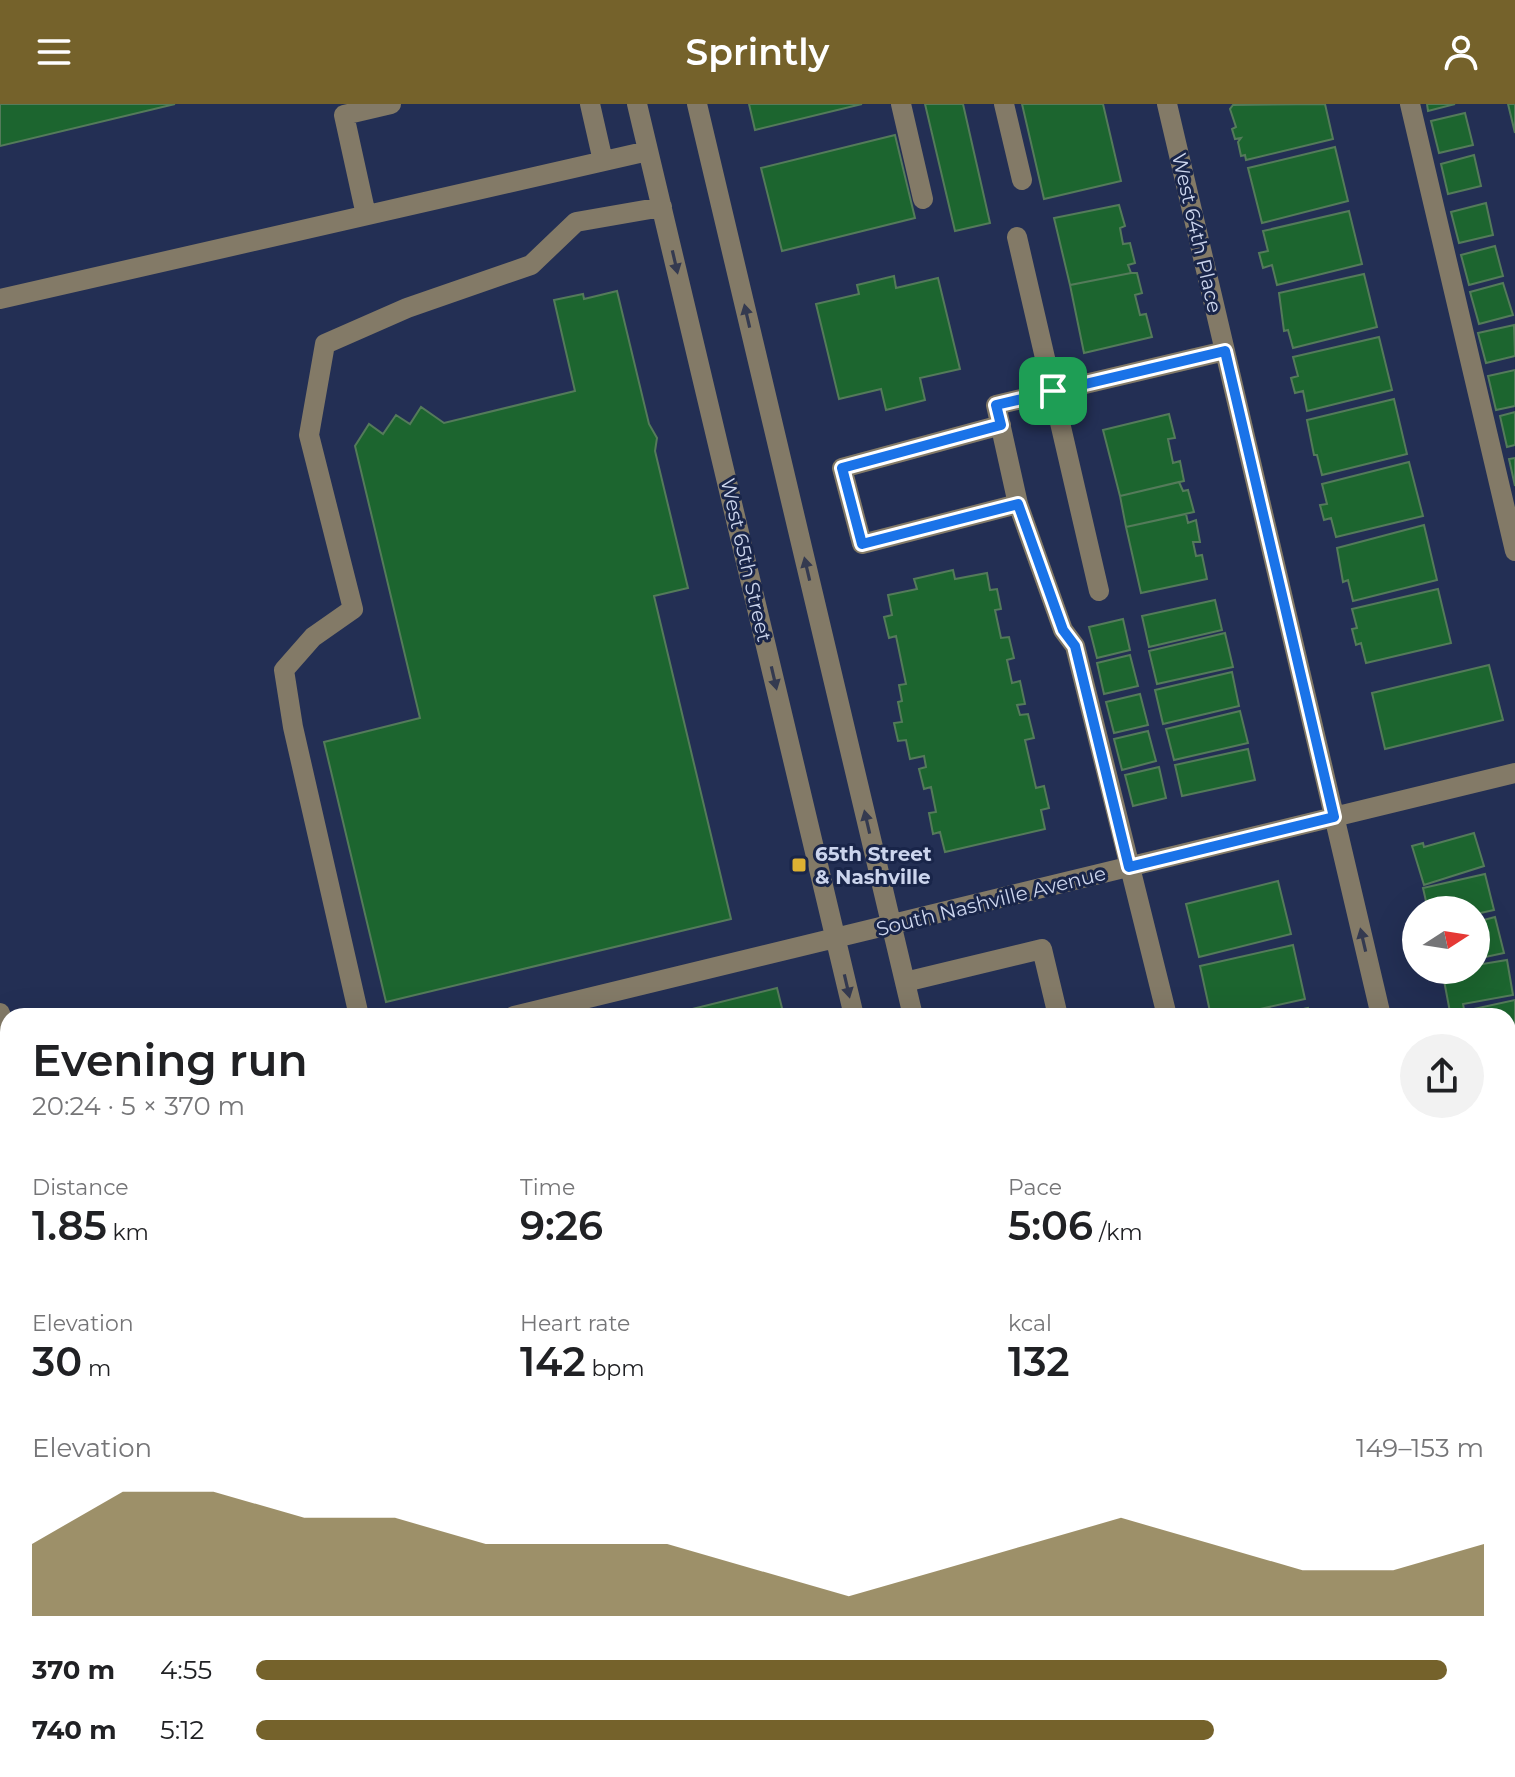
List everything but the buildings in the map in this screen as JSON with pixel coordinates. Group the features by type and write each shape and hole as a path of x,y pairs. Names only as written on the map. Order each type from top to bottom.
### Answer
{"street":[{"path":"366,215 344,115 391,104"},
{"path":"590,104 603,161"},
{"name":"West 65th Street","path":"637,104 852,1008"},
{"path":"697,104 911,1008"},
{"path":"901,104 923,199"},
{"path":"1004,104 1022,180"},
{"name":"West 64th Place","path":"1167,104 1379,1008"},
{"path":"1410,104 1515,551"},
{"path":"0,299 648,151"},
{"path":"357,1008 293,727 284,670 313,637 353,609 309,435 325,344 407,308 531,265 576,222 662,207"},
{"path":"1017,237 1099,591"},
{"path":"1165,1008 1075,646 1063,630 1018,504 996,405 1225,351"},
{"path":"1001,425 842,468 862,544 1018,504"},
{"name":"South Nashville Avenue","path":"547,1008 1515,773"},
{"path":"905,982 1042,949 1056,1008"}],"place":[{"name":"65th Street & Nashville","path":"799,865"}],"route":[{"path":"1225,351 1334,817 1129,867 1075,646 1063,630 1018,504 862,544 842,468 1001,425 996,405 1053,391 1225,351"}]}
